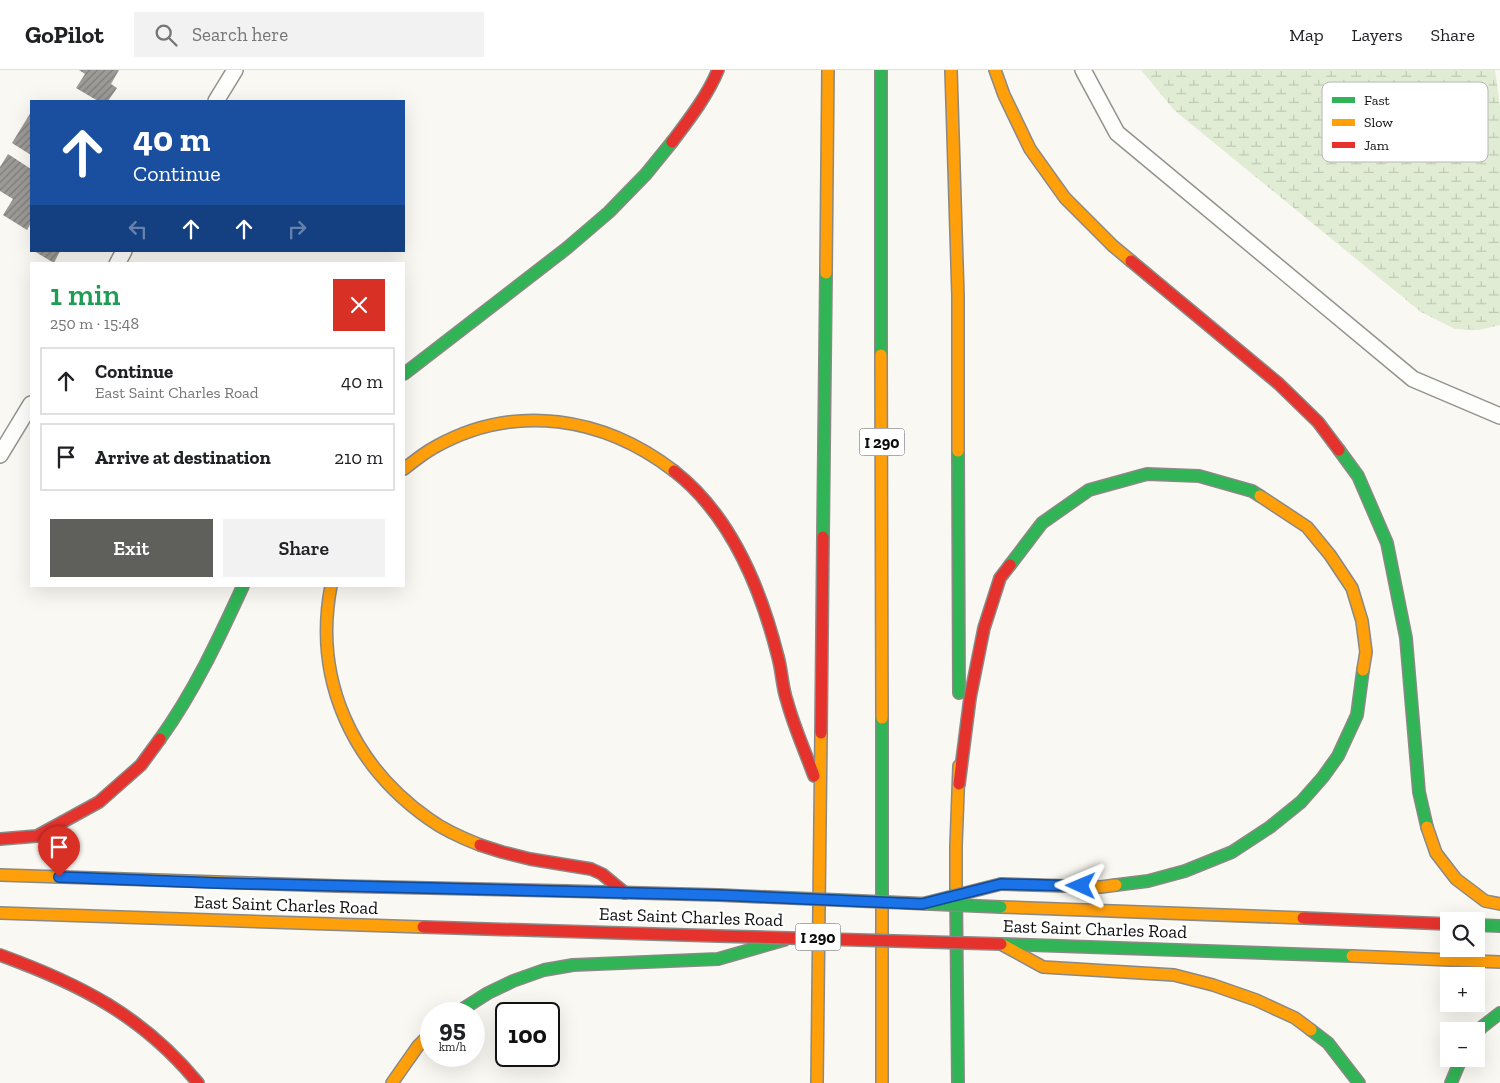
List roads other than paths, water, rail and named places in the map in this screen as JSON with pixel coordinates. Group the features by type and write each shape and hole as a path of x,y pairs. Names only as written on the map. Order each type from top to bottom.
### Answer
{"main road":[{"path":"405,373 567,248 609,212 646,174 683,128 714,80 718,70"},
{"name":"I 290","path":"817,1083 828,70"},
{"name":"I 290","path":"881,70 882,1083"},
{"path":"951,70 958,296 959,784 956,846 958,1083"},
{"path":"995,70 1004,95 1030,148 1065,198 1113,246 1280,384 1318,422 1358,476 1386,543 1397,588 1406,638 1419,792 1425,822 1436,852 1456,879 1485,901 1500,904"},
{"path":"405,468 443,442 468,432 495,425 535,420 574,423 610,434 642,448 669,467 692,486 706,504 733,541 746,567 777,651 788,708 820,790"},
{"path":"922,904 1001,884 1101,886 1148,881 1184,871 1232,852 1270,827 1301,802 1323,777 1338,756 1357,715 1366,652 1362,621 1352,588 1330,554 1307,527 1252,490 1199,476 1147,474 1089,490 1042,523 1000,578 984,628 970,698 959,784"},
{"path":"0,839 37,836 99,802 141,765 178,714 223,629 243,587"},
{"path":"331,587 327,616 327,647 328,668 333,686 341,710 364,754 390,787 412,808 451,834 486,848 531,860 596,870 625,893"},
{"name":"East Saint Charles Road","path":"0,875 218,883 718,895 1440,924"},
{"name":"East Saint Charles Road","path":"0,913 1269,952 1500,962"},
{"path":"1485,925 1500,926"},
{"path":"474,1002 513,981 544,970 573,964 718,959 791,938"},
{"path":"1000,944 1042,967 1174,975 1213,985 1256,1000 1295,1018 1328,1043 1359,1083"},
{"path":"0,955 41,970 88,991 136,1022 171,1052 198,1083"},
{"path":"1485,1025 1500,1013"},
{"path":"392,1083 420,1044"},
{"path":"1451,1083 1458,1067"}],"lane":[{"path":"217,100 235,70"},
{"path":"1082,70 1117,133 1413,379 1500,416"},
{"path":"0,455 30,406"}]}
